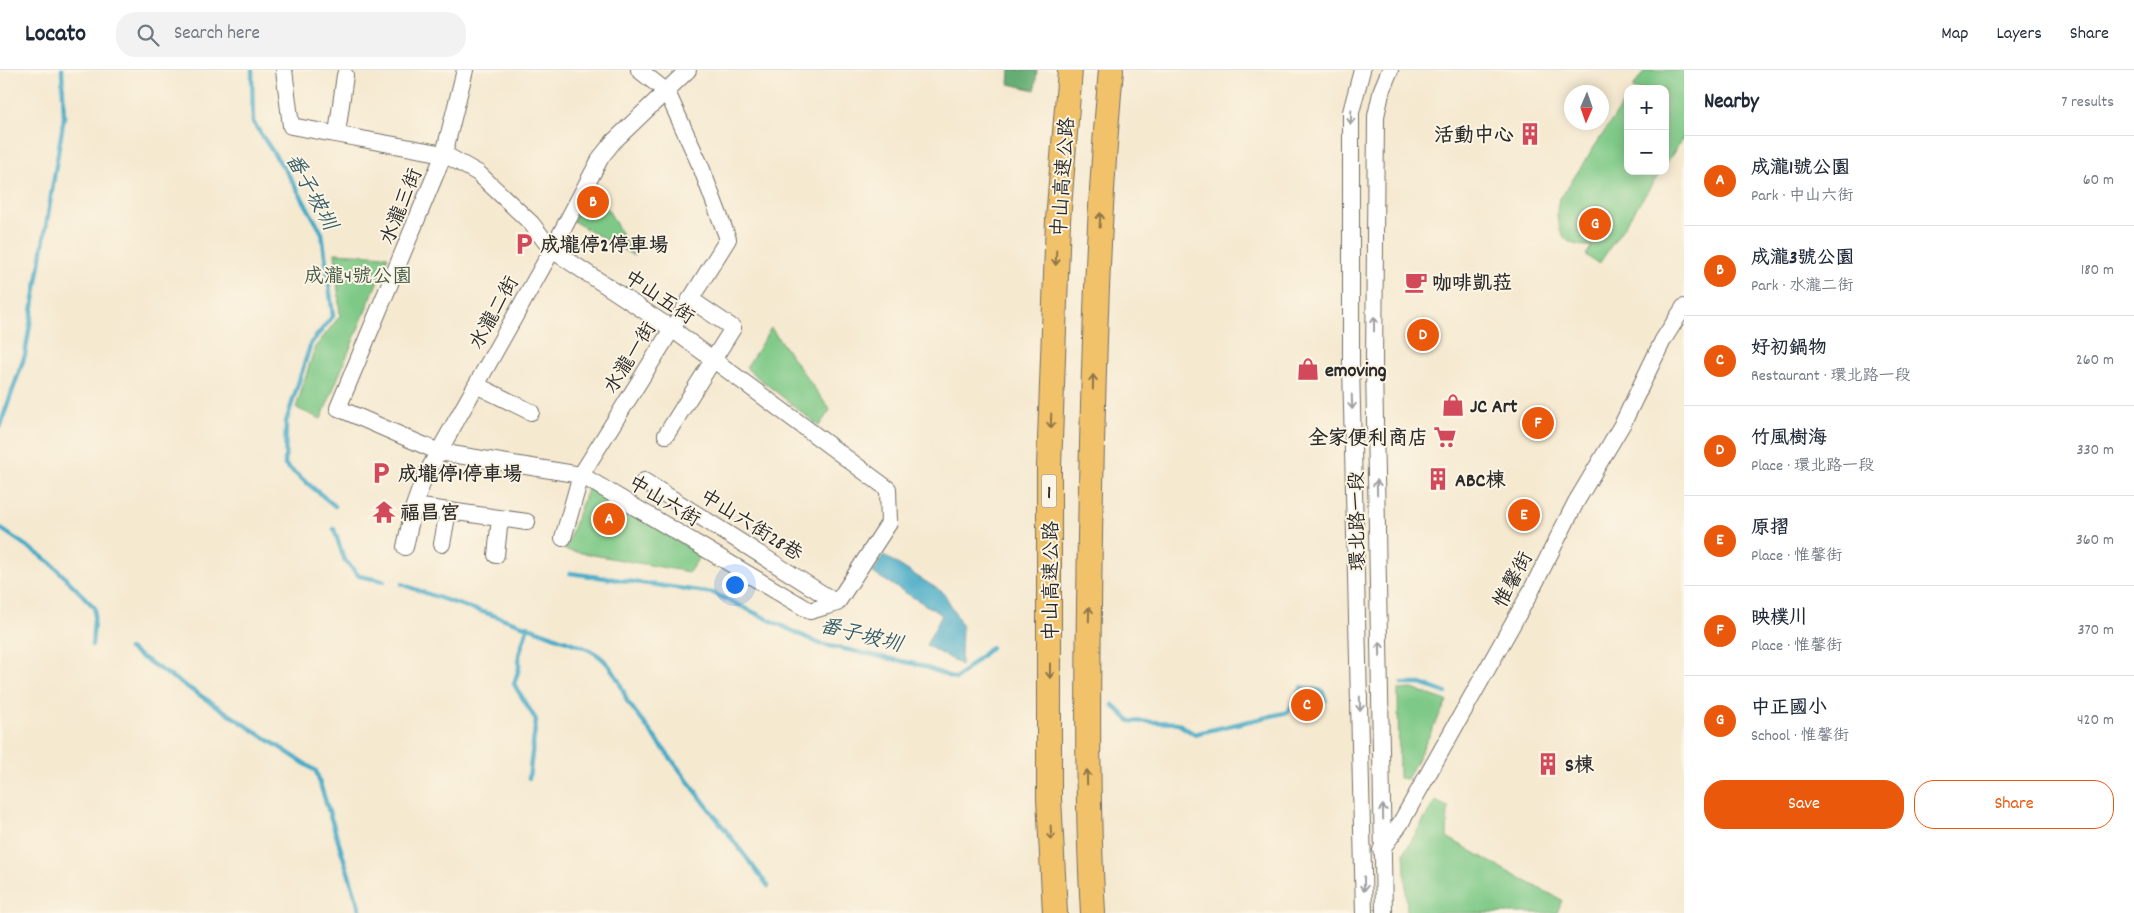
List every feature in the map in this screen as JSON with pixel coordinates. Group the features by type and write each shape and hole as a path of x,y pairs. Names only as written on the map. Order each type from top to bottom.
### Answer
{"highway":[{"name":"中山高速公路","path":"1055,913 1049,798 1049,467 1058,220 1070,70"},
{"name":"中山高速公路","path":"1092,913 1087,738 1093,375 1104,146 1111,70"}],"street":[{"name":"中山五街","path":"284,70 291,126 444,154 478,174 531,223 552,250 672,328 888,489 889,523 837,603"},
{"name":"水瀧三街","path":"338,408 444,154 465,70"},
{"path":"639,70 667,92"},
{"name":"水瀧二街","path":"405,547 414,506 424,478 552,250 601,158 613,142 688,70"},
{"name":"環北路一段","path":"1362,70 1351,112 1351,365 1364,913"},
{"name":"環北路一段","path":"1384,913 1374,366 1376,116 1382,89 1390,70"},
{"path":"337,134 345,75"},
{"name":"水瀧一街","path":"563,538 581,476 728,239 701,167 667,92"},
{"path":"666,435 733,328 690,299"},
{"name":"惟馨街","path":"1384,849 1400,824 1530,592 1576,502 1623,423 1663,340 1684,307"},
{"path":"476,385 532,412"},
{"name":"中山六街","path":"338,408 439,452 581,476 810,611 837,603"},
{"name":"中山六街28巷","path":"644,481 837,603"},
{"path":"414,506 527,522"},
{"path":"442,544 448,511"},
{"path":"496,555 500,518"},
{"path":"1364,859 1384,849"}],"green space":[{"path":"1010,70 1037,70 1035,90 1009,84"},
{"path":"1645,70 1684,70 1684,137 1669,159 1669,85 1635,85"},
{"path":"1624,102 1624,175 1658,175 1599,264 1586,255 1592,246 1574,244 1564,237 1559,227 1557,216 1559,200 1605,130 1609,130 1609,125"},
{"path":"593,183 634,256 573,221"},
{"name":"成瀧4號公園","path":"335,253 388,256 321,419 296,408 315,347 340,316"},
{"path":"771,328 830,410 819,426 746,368"},
{"path":"588,487 701,555 689,572 565,550"},
{"path":"1412,689 1447,701 1407,779 1399,778 1398,690"},
{"path":"1435,801 1448,807 1447,837 1562,900 1557,913 1407,913 1404,853"}],"water":[{"path":"883,555 944,593 962,625 961,665 926,645 942,615 873,573"}],"waterway":[{"path":"0,426 25,355 64,117 62,70"},
{"name":"番子坡圳","path":"252,70 253,122 291,179 322,233 333,316 311,343 286,422 285,465 335,506"},
{"path":"0,528 50,562 95,608 92,645"},
{"path":"334,529 344,559 359,576 384,581"},
{"name":"番子坡圳","path":"570,573 713,593 820,644 920,665 956,679 991,647"},
{"path":"402,584 585,648 599,656 610,667 622,687 627,701 768,886"},
{"path":"528,626 519,655 519,668 514,684 536,720 529,778"},
{"path":"129,649 316,771 361,913"},
{"path":"1402,684 1421,684 1446,693"},
{"name":"番子坡圳","path":"1113,705 1130,721 1177,723 1194,734 1288,712 1302,687 1322,691 1326,700"}],"place":[{"name":"活動中心","path":"1530,134"},
{"name":"成瀧3號公園","path":"593,202"},
{"name":"中正國小","path":"1595,224"},
{"name":"成壠停2停車場","path":"524,244"},
{"name":"咖啡凱菈","path":"1416,282"},
{"name":"竹風樹海","path":"1423,335"},
{"name":"emoving","path":"1308,369"},
{"name":"JC Art","path":"1453,405"},
{"name":"映樸川","path":"1538,423"},
{"name":"全家便利商店","path":"1445,437"},
{"name":"成壠停1停車場","path":"381,473"},
{"name":"ABC棟","path":"1438,479"},
{"name":"福昌宮","path":"384,512"},
{"name":"原摺","path":"1524,515"},
{"name":"成瀧1號公園","path":"609,519"},
{"name":"好初鍋物","path":"1307,705"},
{"name":"S棟","path":"1548,764"}]}
